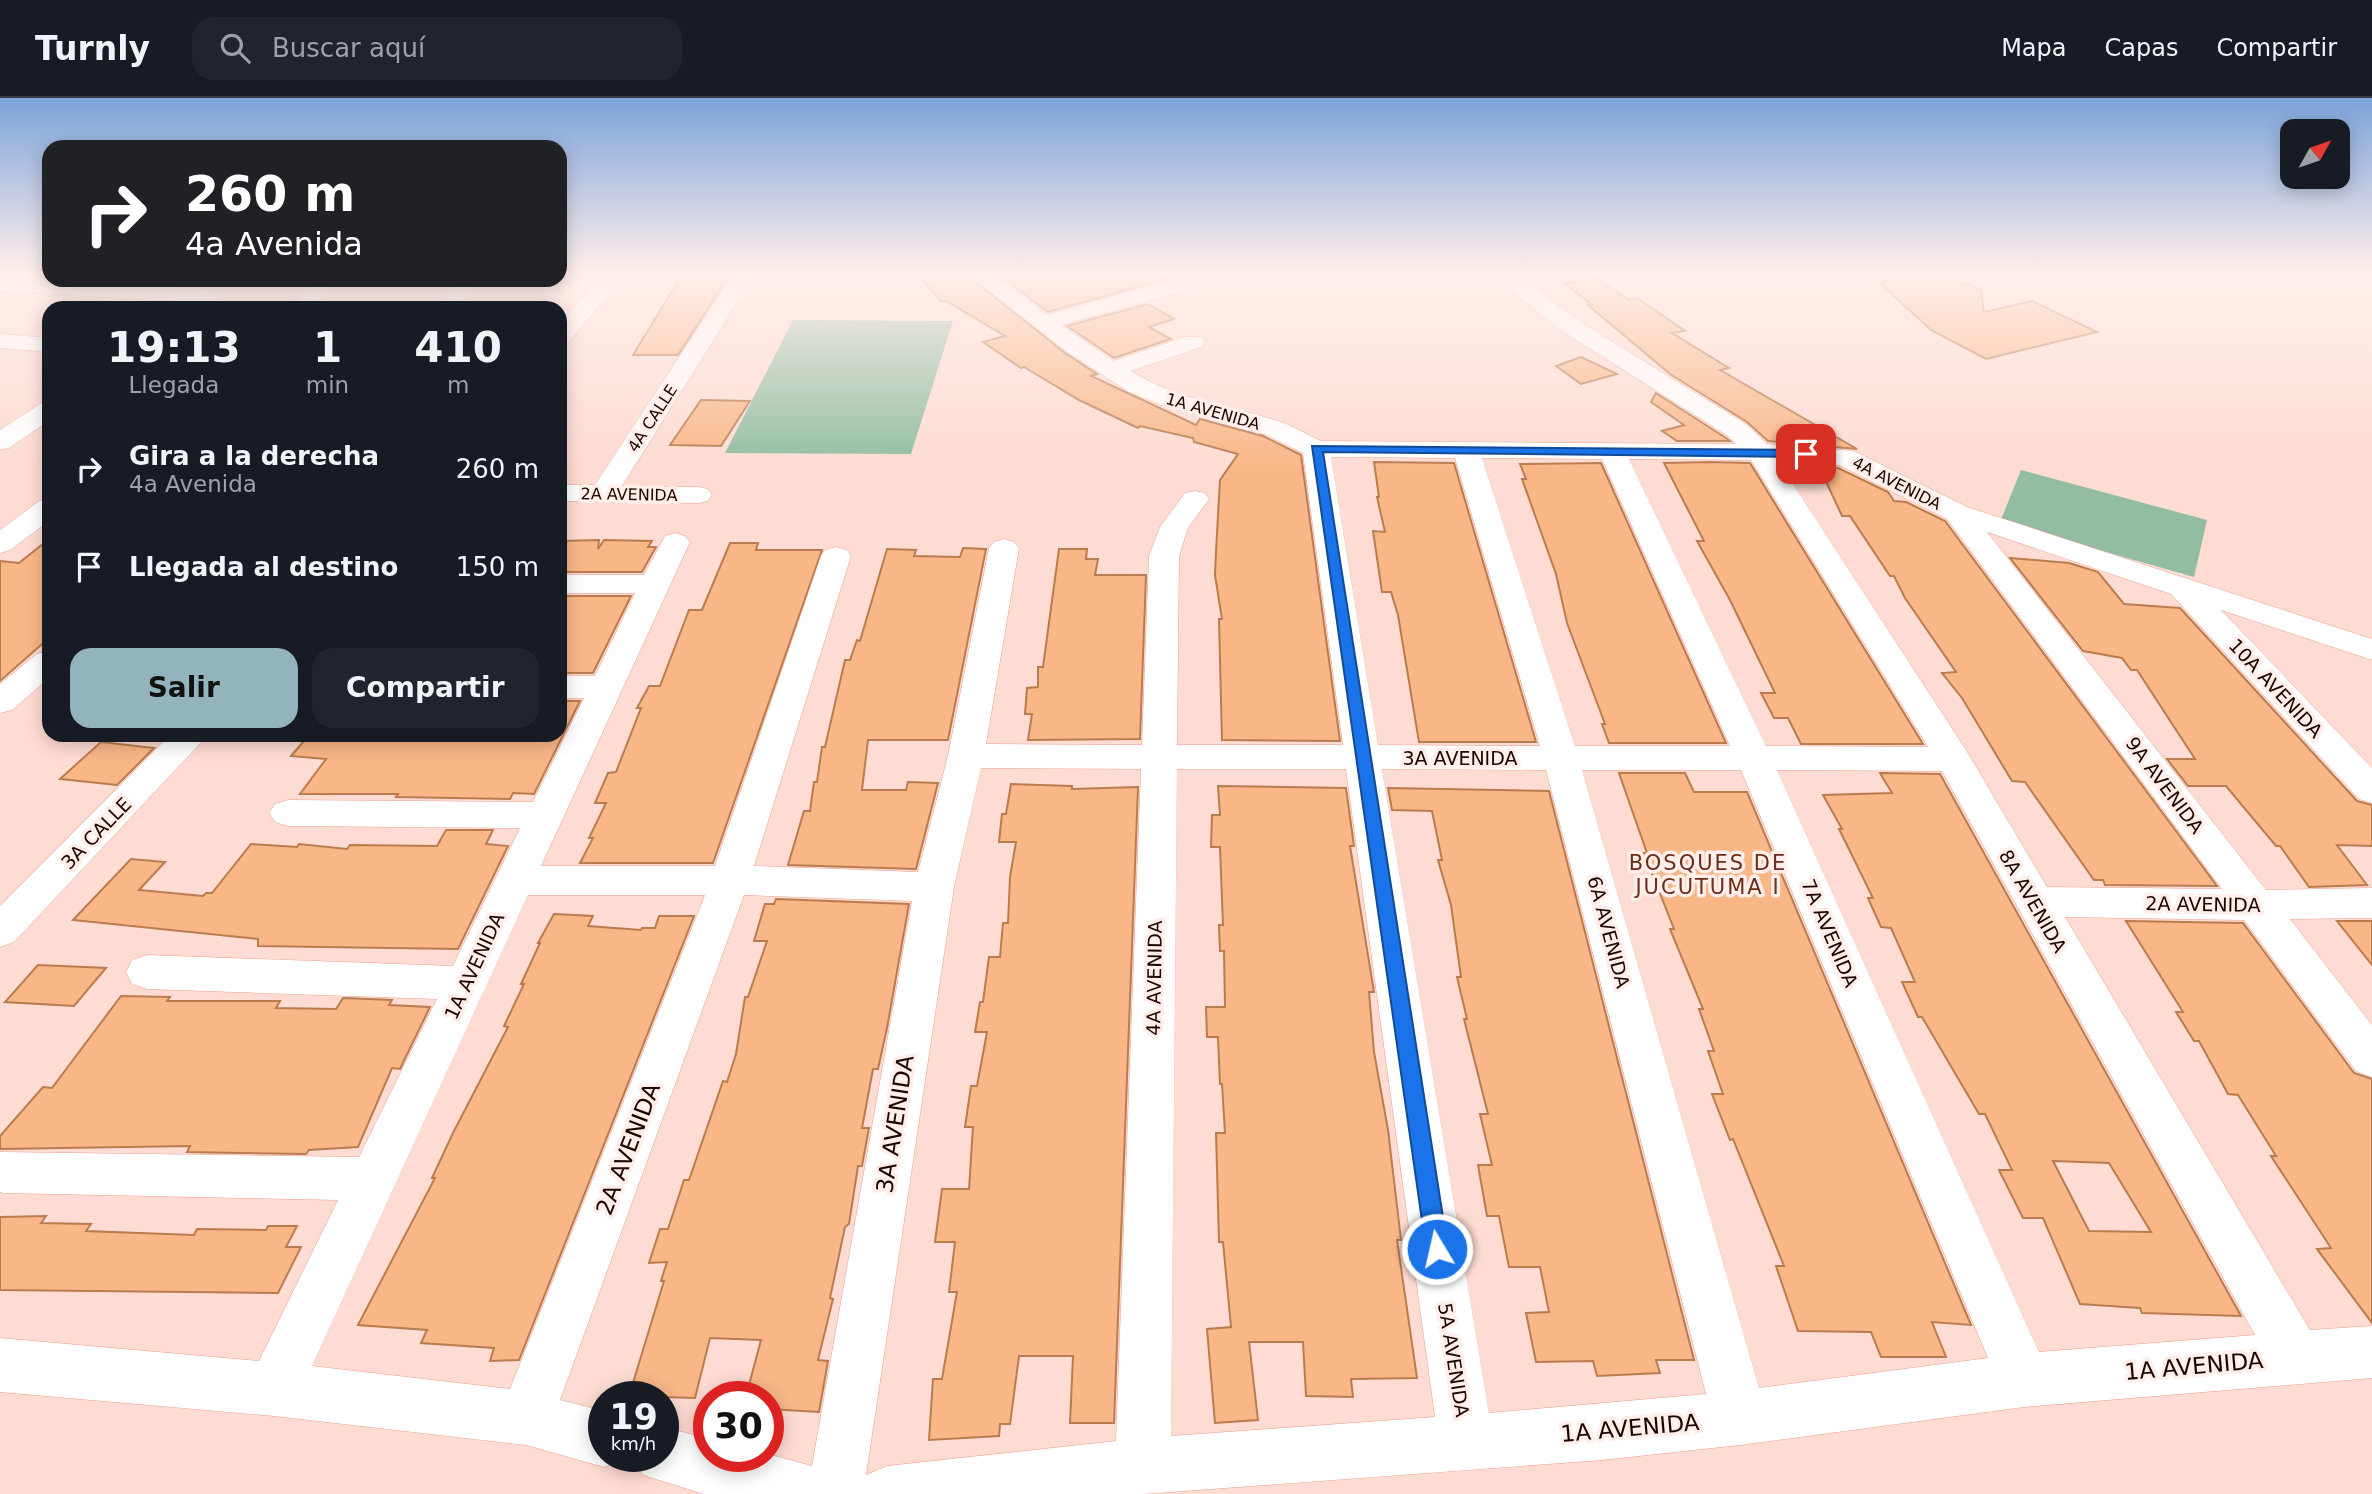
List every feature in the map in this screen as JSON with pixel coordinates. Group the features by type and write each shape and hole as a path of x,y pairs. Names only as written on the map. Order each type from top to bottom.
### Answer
{"street":[{"name":"4A CALLE","path":"603,494 704,337"},
{"name":"1A AVENIDA","path":"1063,337 1138,387 1170,400 1273,428 1316,449"},
{"path":"1588,337 1737,430 1759,452"},
{"path":"0,341 42,344"},
{"path":"1111,370 1193,342"},
{"path":"12,408 42,410"},
{"path":"0,442 42,415"},
{"name":"4A AVENIDA","path":"1316,449 1759,452 1844,457 1957,513 2372,650"},
{"name":"5A AVENIDA","path":"1316,449 1466,1440"},
{"name":"6A AVENIDA","path":"1466,449 1561,758 1740,1418"},
{"name":"7A AVENIDA","path":"1612,450 1754,759 2024,1380"},
{"name":"8A AVENIDA","path":"1759,452 1953,759 2296,1357"},
{"name":"2A AVENIDA","path":"567,493 698,495"},
{"name":"4A AVENIDA","path":"1143,1466 1164,556 1174,527 1195,499"},
{"path":"0,544 42,512"},
{"name":"9A AVENIDA","path":"1957,513 2372,1058"},
{"name":"1A AVENIDA","path":"274,1389 675,542"},
{"name":"3A AVENIDA","path":"835,1494 934,887 966,756 1004,548"},
{"name":"2A AVENIDA","path":"527,1418 730,880 836,556"},
{"path":"567,584 655,584"},
{"name":"10A AVENIDA","path":"2180,586 2372,790"},
{"path":"0,702 42,667"},
{"path":"567,687 606,687"},
{"name":"3A CALLE","path":"0,931 184,742"},
{"name":"3A AVENIDA","path":"966,756 1953,759"},
{"path":"288,813 545,815"},
{"path":"514,881 730,880 934,887"},
{"name":"2A AVENIDA","path":"2033,902 2257,905 2372,903"},
{"path":"147,972 466,982"},
{"path":"3,1172 373,1179"},
{"name":"1A AVENIDA","path":"887,1494 1143,1466 1602,1432 1740,1418 2024,1380 2372,1352"},
{"path":"0,1365 274,1389 527,1418 588,1435"},
{"path":"679,1459 811,1494"}],"green space":[{"path":"784,337 948,337 911,454 725,453"},
{"path":"2021,470 2207,520 2194,577 2000,522"}],"building":[{"path":"644,337 690,337 678,355 633,355"},
{"path":"1001,337 1045,337 1097,374 1091,376 1196,425 1200,419 1263,436 1301,455 1340,741 1222,740 1219,619 1222,619 1215,575 1216,551 1220,480 1238,454 1194,442 1193,438 1140,426 1138,428 1079,400 1024,367 1021,368 983,342"},
{"path":"1083,337 1171,339 1114,358"},
{"path":"1626,337 1679,337 1729,368 1720,370 1857,449 1768,441 1747,422 1670,374"},
{"path":"1945,337 2076,337 1986,359"},
{"path":"1581,357 1617,374 1581,384 1556,366"},
{"path":"1656,393 1730,441 1677,441 1662,431 1684,425 1651,402"},
{"path":"701,400 750,401 721,446 670,445"},
{"path":"1374,462 1454,463 1536,742 1419,742 1398,615 1391,592 1382,592 1373,531 1385,532 1377,497"},
{"path":"1601,463 1726,743 1609,743 1602,724 1605,724 1567,623 1556,574 1522,479 1526,479 1520,464"},
{"path":"1664,463 1750,463 1923,744 1801,744 1788,718 1774,718 1761,693 1775,693 1730,600 1697,541 1704,541"},
{"path":"1783,464 1838,468 1888,492 1894,501 1906,502 1945,521 2217,886 2105,885 2103,880 2094,880 2025,782 2012,781 1962,698 1942,673 1956,672 1905,598 1894,576 1890,576 1850,516 1842,516 1823,475 1791,476"},
{"path":"599,540 598,549 604,540 652,541 648,547 656,547 642,572 567,572 567,541"},
{"path":"730,543 758,543 756,550 822,550 713,863 580,863 606,803 595,803 608,773 616,772 641,708 637,708 649,686 660,686 689,610 702,610"},
{"path":"42,545 42,644 0,681 0,561 19,563"},
{"path":"963,548 986,549 948,740 868,740 862,790 906,790 908,782 938,783 916,869 788,865 804,811 810,811 822,747 825,747 845,660 850,660 857,640 860,641 887,549 916,550 914,556 960,557"},
{"path":"1059,549 1087,549 1086,559 1098,559 1095,575 1146,575 1140,739 1028,740 1032,714 1025,714 1027,688 1038,687 1038,667 1043,667"},
{"path":"2010,558 2069,563 2098,572 2124,604 2180,608 2357,801 2372,805 2372,846 2337,845 2367,885 2309,887 2280,846 2276,846 2226,786 2188,786 2167,759 2195,759 2137,670 2131,670 2122,658 2083,651"},
{"path":"567,596 631,596 593,673 567,673"},
{"path":"567,701 580,701 567,727"},
{"path":"101,742 154,748 117,785 60,779"},
{"path":"303,742 560,742 534,794 513,793 510,799 396,797 398,794 300,794 326,759 291,756"},
{"path":"1619,773 1685,773 1694,792 1747,792 1971,1325 1932,1322 1946,1357 1881,1357 1871,1332 1798,1331 1776,1266 1784,1266 1712,1094 1723,1094 1708,1051 1714,1051 1699,1009 1703,1009 1670,929 1674,929 1644,853 1647,853"},
{"path":"1880,773 1940,774 2241,1316 2142,1313 2140,1308 2080,1304 2043,1218 2023,1218 1999,1170 2012,1170 1985,1114 1979,1114 1922,1017 1918,1017 1902,982 1915,982 1891,928 1881,927 1868,898 1873,898 1839,829 1842,829 1823,795 1892,793","holes":["2053,1161 2109,1163 2151,1232 2089,1231"]},
{"path":"1011,784 1072,786 1072,789 1138,787 1114,1423 1070,1423 1073,1356 1019,1356 1010,1424 1000,1424 999,1436 929,1440 933,1379 942,1379 957,1292 949,1292 955,1242 935,1242 942,1189 969,1189 973,1127 965,1127 971,1086 977,1086 987,1032 975,1032 980,1002 983,1002 989,957 1000,957 1003,923 1008,923 1010,877 1016,842 999,842 1002,814 1006,814"},
{"path":"1218,786 1346,788 1354,846 1350,846 1374,992 1369,992 1374,1052 1388,1130 1401,1240 1397,1240 1417,1378 1351,1379 1353,1397 1306,1396 1303,1342 1249,1342 1258,1420 1215,1423 1207,1329 1231,1327 1223,1242 1219,1242 1216,1133 1225,1133 1222,1084 1218,1037 1207,1037 1206,1007 1225,1007 1224,951 1220,951 1219,925 1223,925 1220,847 1211,847 1212,815 1220,815"},
{"path":"1388,788 1549,791 1694,1360 1656,1360 1660,1373 1597,1376 1593,1361 1536,1362 1526,1313 1549,1312 1540,1267 1509,1267 1499,1216 1487,1216 1478,1165 1492,1165 1480,1114 1488,1114 1464,1019 1467,1019 1457,977 1461,977 1451,905 1438,860 1442,860 1432,811 1392,810"},
{"path":"446,830 493,830 486,844 508,846 458,949 258,946 258,939 73,920 131,859 165,862 139,890 203,896 212,893 251,844 297,847 299,844 347,849 350,845 437,846"},
{"path":"776,899 909,904 887,1028 878,1069 873,1069 862,1128 869,1128 862,1166 858,1166 849,1224 845,1227 830,1298 833,1299 818,1360 828,1361 819,1412 784,1410 784,1381 750,1381 761,1340 710,1338 699,1381 693,1381 693,1398 679,1398 679,1381 634,1381 664,1281 661,1281 667,1262 649,1263 660,1229 668,1229 684,1180 689,1180 723,1081 727,1082 736,1054 745,997 748,997 767,941 754,941 765,904 774,904"},
{"path":"554,914 593,916 588,926 641,930 655,928 659,916 694,916 519,1360 490,1361 494,1348 421,1343 427,1330 358,1325 435,1178 432,1178 453,1133 508,1027 504,1026 524,984 521,984 538,943"},
{"path":"2126,921 2243,923 2354,1073 2372,1079 2372,1323 2317,1249 2331,1248 2271,1156 2276,1156 2238,1095 2228,1094 2199,1041 2194,1041 2176,1012 2183,1012"},
{"path":"2337,921 2372,921 2372,965"},
{"path":"38,965 106,968 74,1006 5,1002"},
{"path":"121,996 170,997 167,1001 280,1001 276,1008 336,1009 343,998 392,1000 389,1005 430,1007 400,1069 392,1068 358,1147 309,1150 306,1154 187,1152 190,1146 0,1149 0,1136 43,1087 52,1088"},
{"path":"46,1216 41,1223 91,1224 86,1231 194,1235 197,1229 266,1230 268,1226 297,1226 286,1247 301,1247 278,1293 0,1290 0,1217"}],"district":[{"name":"BOSQUES DE JUCUTUMA I","path":"1708,875"}],"route":[{"path":"1437,1249 1316,449 1806,454"}]}
